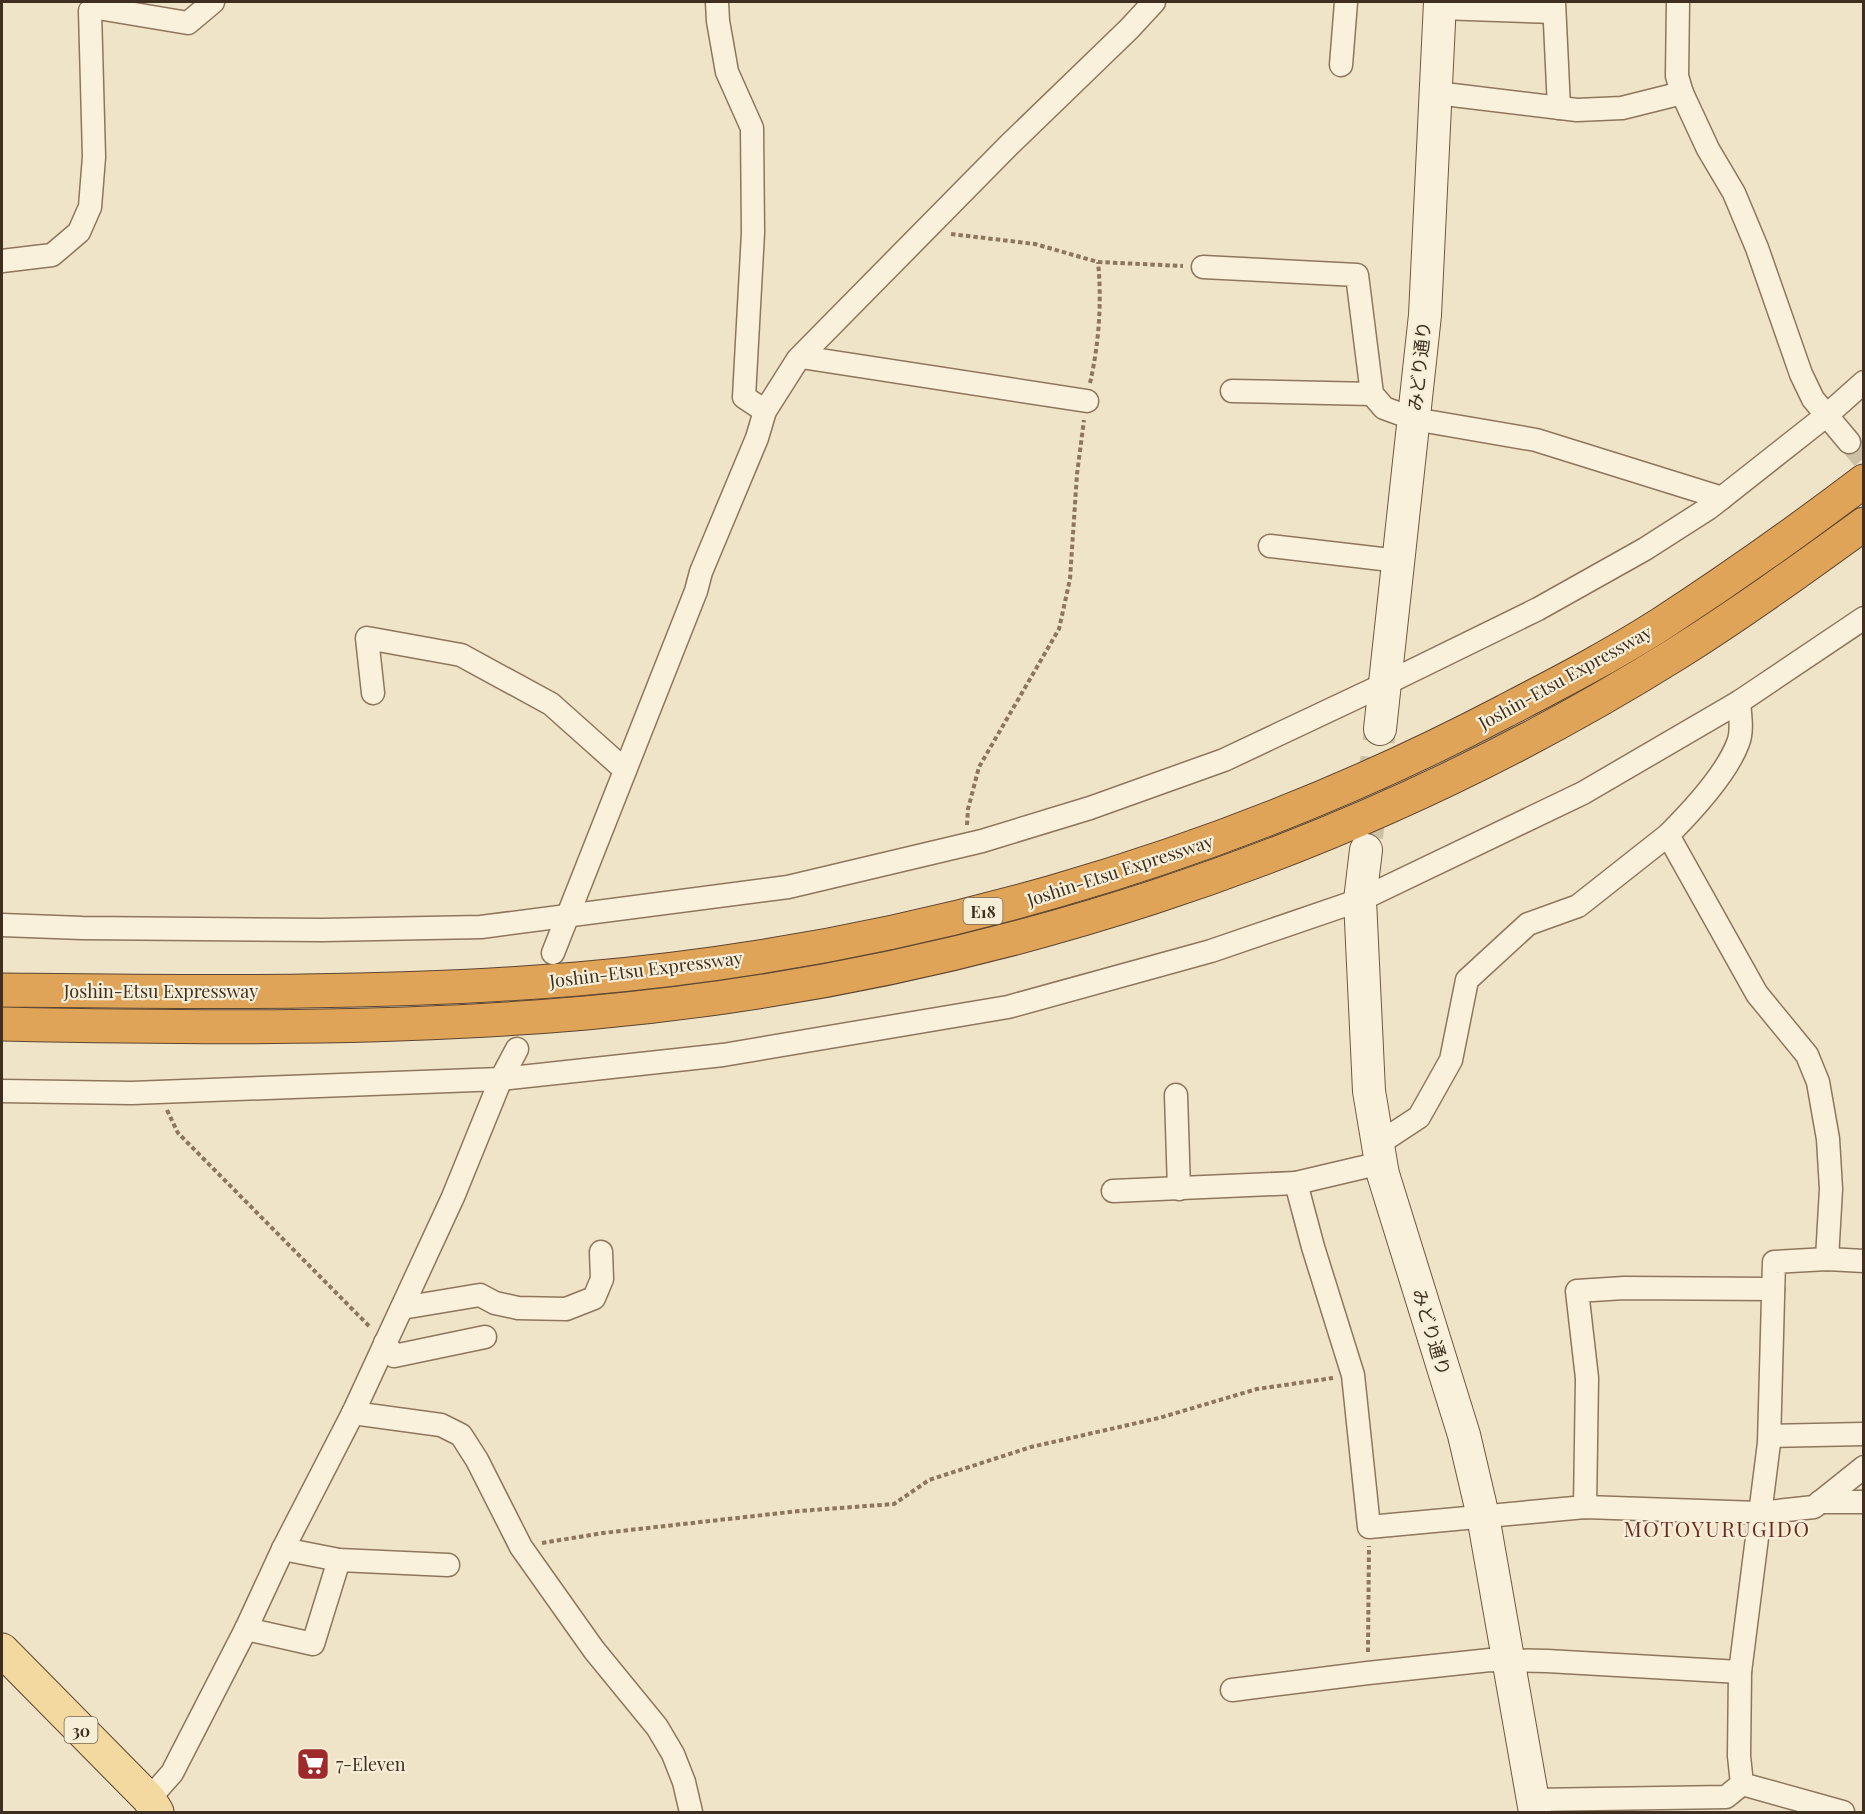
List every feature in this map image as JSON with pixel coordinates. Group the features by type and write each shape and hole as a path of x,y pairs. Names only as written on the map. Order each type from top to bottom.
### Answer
{"highway":[{"name":"Joshin-Etsu Expressway","path":"2,990 366,991 581,979 785,953 901,931 1019,903 1238,831 1348,787 1449,741 1658,626 1759,558 1863,481"},
{"name":"Joshin-Etsu Expressway","path":"2,1024 255,1027 374,1025 587,1013 798,986 912,964 1032,935 1139,903 1248,864 1358,820 1469,769 1573,714 1676,654 1785,582 1863,524"}],"main road":[{"name":"30","path":"2,1650 153,1806"}],"street":[{"path":"2,261 52,255 79,231 90,207 93,157 90,11 99,8 188,23 213,2"},
{"path":"717,2 726,72 752,128 753,233 744,397 765,411"},
{"path":"553,953 696,591 701,572 757,438 765,411 801,357 1047,107 1154,2"},
{"path":"1341,65 1346,2"},
{"path":"1678,2 1677,76 1682,93 1708,149 1734,193 1757,248 1801,374 1813,399 1849,442"},
{"path":"1440,5 1554,7 1559,108"},
{"name":"みどり通り","path":"1380,729 1425,315 1440,5"},
{"path":"1436,93 1577,110 1622,108 1682,93"},
{"path":"1203,267 1357,274 1372,394 1384,408 1414,418 1536,440 1722,498"},
{"path":"801,357 1087,401"},
{"path":"2,925 323,930 481,927 788,887 966,845 1090,808 1224,760 1538,609 1645,549 1722,498 1827,415 1863,382"},
{"path":"1232,391 1372,394"},
{"path":"1270,546 1399,561"},
{"path":"2,1091 158,1092 501,1078 723,1055 1008,1007 1211,951 1360,900 1582,793 1739,702 1863,618"},
{"path":"373,693 367,638 461,655 551,704 625,770"},
{"path":"1113,1191 1296,1183 1379,1153 1419,1117 1451,1060 1467,980 1528,924 1578,906 1668,835 1705,795 1739,742 1741,724 1739,702"},
{"path":"1668,835 1757,994 1807,1055 1818,1082 1827,1139 1831,1189 1827,1259"},
{"name":"みどり通り","path":"1366,850 1360,900 1369,1091 1379,1153 1383,1174 1464,1435 1483,1516 1534,1806"},
{"path":"153,1806 246,1629 283,1549 353,1413 453,1197 501,1078 517,1049"},
{"path":"1176,1095 1179,1189"},
{"path":"1296,1183 1313,1247 1353,1375 1369,1527 1585,1507 1759,1513 1814,1507 1863,1467"},
{"path":"402,1308 480,1295 495,1303 518,1308 566,1310 594,1298 602,1278 600,1251"},
{"path":"1742,1784 1739,1756 1740,1672 1770,1436 1774,1262 1827,1259 1863,1261"},
{"path":"1585,1507 1587,1378 1577,1291 1624,1288 1773,1289"},
{"path":"385,1343 394,1356 485,1336"},
{"path":"353,1413 441,1425 461,1435 477,1460 521,1547 594,1650 657,1727 673,1754 684,1782 691,1812"},
{"path":"1770,1436 1863,1434"},
{"path":"1820,1502 1863,1502"},
{"path":"283,1549 339,1560 448,1564"},
{"path":"246,1629 313,1644 339,1560"},
{"path":"1232,1690 1490,1660 1740,1672"},
{"path":"1534,1806 1726,1797 1742,1784"},
{"path":"1742,1784 1843,1812"}],"path":[{"path":"931,224 953,235 1035,244 1098,262 1203,267"},
{"path":"966,845 968,809 979,766 1059,629 1070,579 1077,474 1095,359 1100,282 1098,262"},
{"path":"158,1092 178,1133 385,1343"},
{"path":"521,1547 603,1533 799,1511 894,1504 929,1480 1030,1447 1159,1418 1257,1389 1353,1375"},
{"path":"1368,1673 1369,1527"}],"tunnel":[{"path":"1849,442 1864,460"},
{"path":"1367,837 1380,729"}],"place":[{"name":"7-Eleven","path":"313,1764"}],"district":[{"name":"MOTOYURUGIDO","path":"1717,1528"}]}
